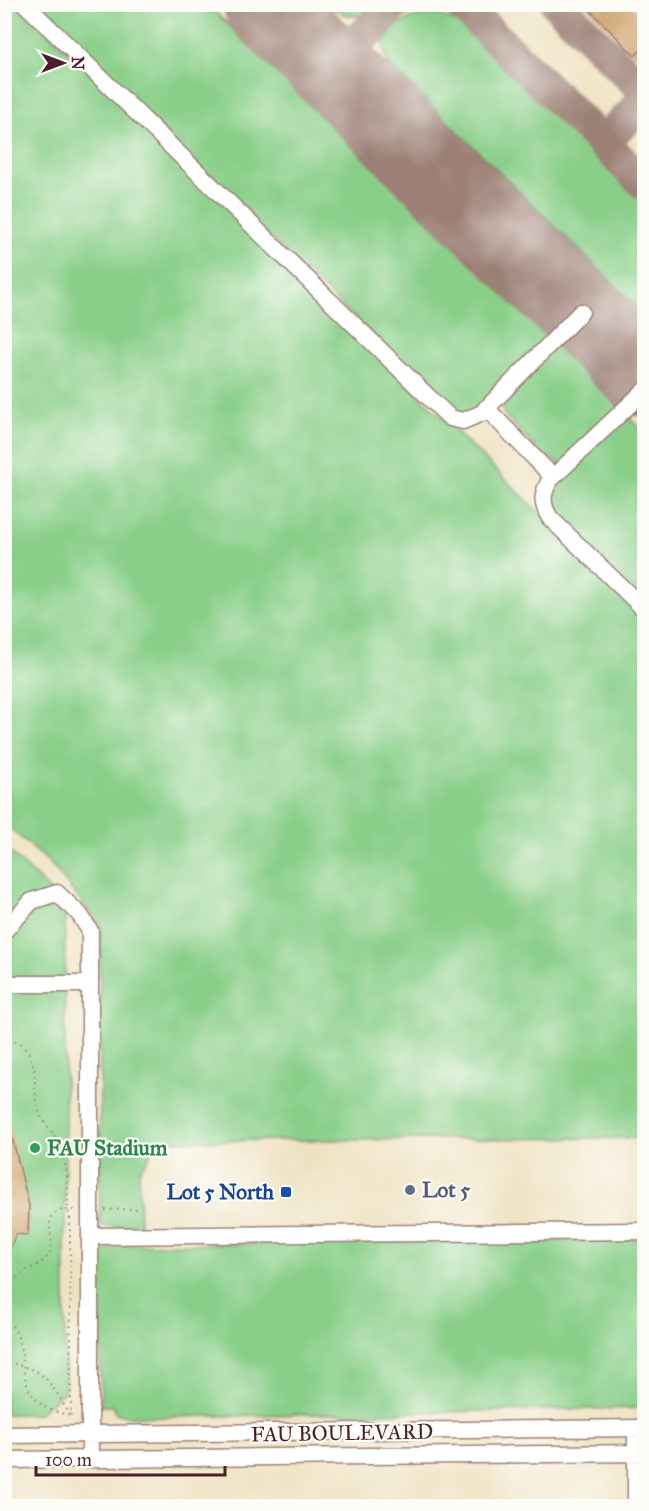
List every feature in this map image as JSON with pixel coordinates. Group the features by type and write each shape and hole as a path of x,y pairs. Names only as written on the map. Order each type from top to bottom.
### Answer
{"street":[{"path":"25,4 443,414 456,421 474,418 581,312"},
{"path":"645,391 554,477 546,488 543,498 543,505 550,518 645,609"},
{"path":"486,408 554,477"},
{"path":"4,931 32,901 57,892 80,915 90,931 90,1459"},
{"path":"4,984 89,984"},
{"path":"90,1236 645,1231"},
{"path":"636,1506 640,1428"},
{"name":"FAU BOULEVARD","path":"4,1435 640,1428"},
{"name":"FAU BOULEVARD","path":"4,1460 640,1453"}],"path":[{"path":"4,1036 21,1044 29,1053 34,1067 36,1101 40,1115 58,1141 67,1174 70,1218 71,1416"},
{"path":"4,1291 19,1275 45,1260 51,1246 50,1220 57,1212 68,1209 139,1209"},
{"path":"4,1317 20,1339 28,1389 42,1405 71,1416"},
{"path":"4,1357 9,1362 30,1369 47,1380 71,1416"}],"green space":[{"path":"19,4 644,615 644,1138 154,1141 150,1156 139,1171 140,1227 100,1226 100,925 51,864 5,824 4,5"},
{"path":"25,5 208,5 644,432 644,609 546,512 559,463 544,457 505,415 502,408 502,393 463,421"},
{"path":"330,5 374,5 362,16 357,16 344,14"},
{"path":"421,15 439,15 462,24 644,196 644,313 391,66 385,55 383,43 399,25"},
{"name":"FAU Stadium","path":"4,846 65,905 65,1391 38,1414 5,1414"},
{"path":"644,1239 644,1408 161,1417 128,1416 116,1413 113,1406 101,1406 99,1264 103,1252 116,1245"}],"building":[{"path":"584,4 630,4 645,19 645,46 635,56"},
{"path":"4,1121 8,1121 29,1205 28,1235 16,1234 5,1261"}],"taxiway":[{"path":"332,69 394,4"},
{"path":"461,4 644,183"},
{"path":"557,4 644,90"},
{"path":"602,143 644,102"}],"runway":[{"path":"266,4 644,374"}],"place":[{"name":"FAU Stadium","path":"35,1148"},
{"name":"Lot 5","path":"410,1190"},
{"name":"Lot 5 North","path":"286,1192"}]}
